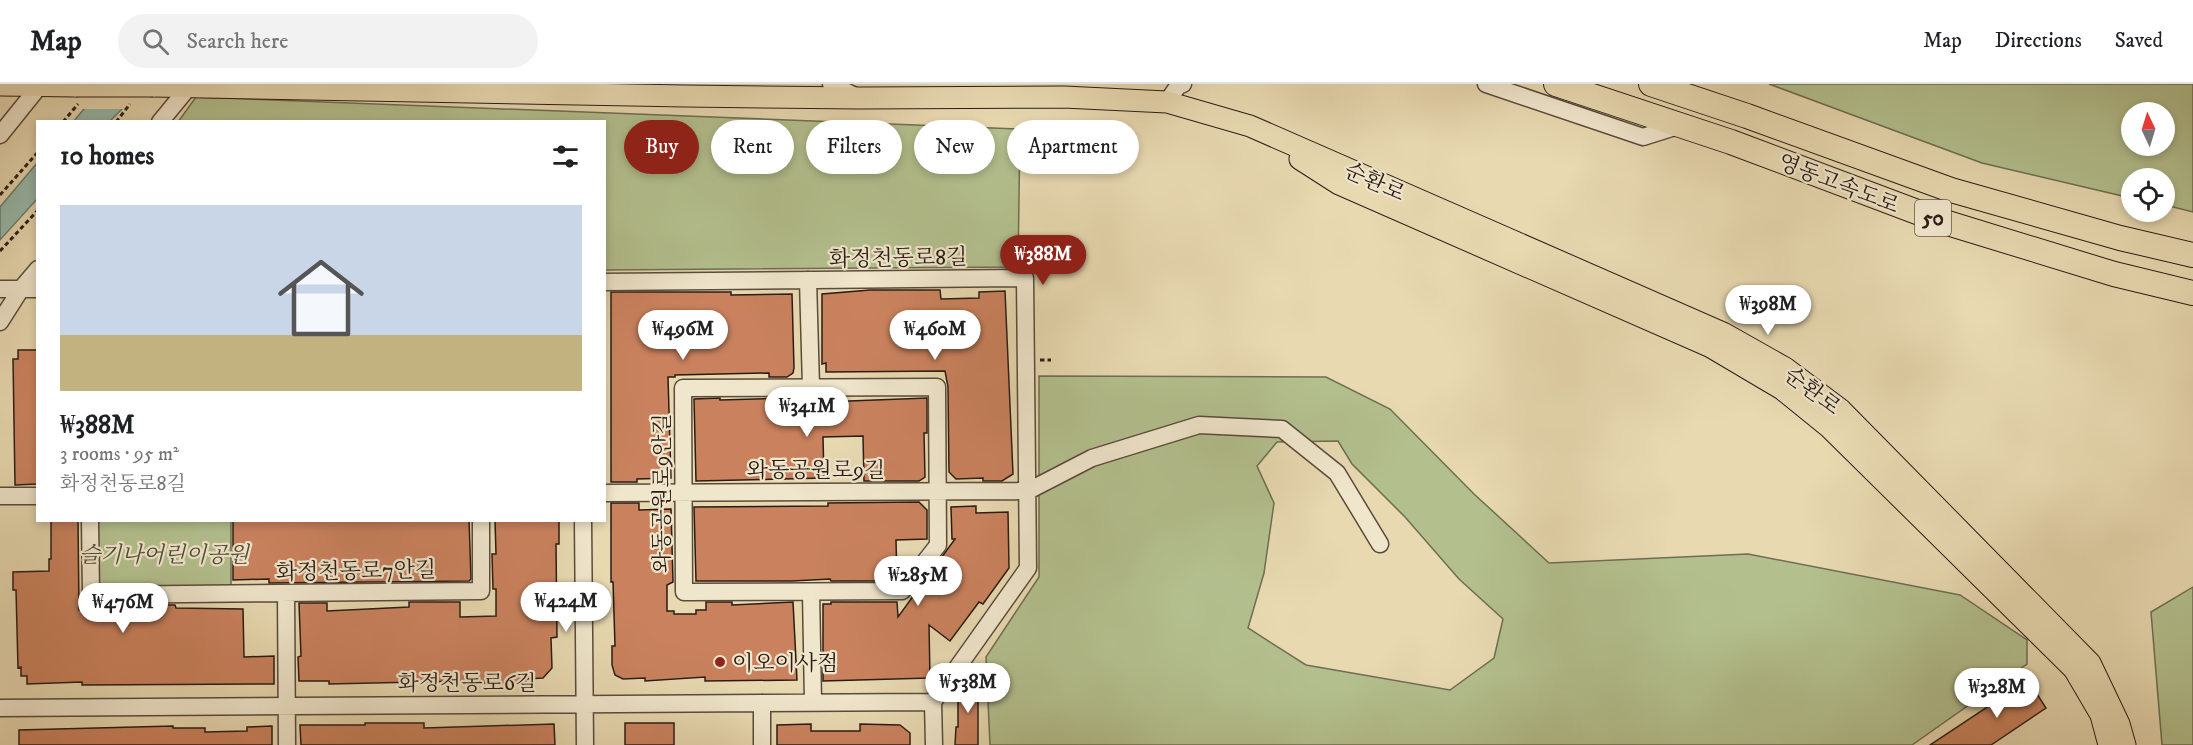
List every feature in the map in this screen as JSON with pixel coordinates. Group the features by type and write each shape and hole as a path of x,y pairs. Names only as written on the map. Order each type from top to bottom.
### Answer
{"highway":[{"name":"영동고속도로","path":"1556,84 1731,142 1941,221 2114,274 2193,293"},
{"name":"영동고속도로","path":"1651,84 1951,190 2120,238 2193,255"}],"main road":[{"path":"0,85 40,85"},
{"name":"순환로","path":"40,85 188,88 687,90 859,98 1064,97 1167,102 1250,126 1723,333 1785,368 1841,410 2090,663 2119,724 2126,745"},
{"name":"순환로","path":"1250,126 1339,184 1711,347 1782,389 1829,427 2074,669 2101,715 2109,745"}],"street":[{"path":"831,84 859,98"},
{"path":"1167,102 1178,86 1183,84"},
{"path":"1486,84 1644,137 1678,126"},
{"path":"0,135 40,85"},
{"path":"162,120 188,88"},
{"path":"0,322 29,289 36,273"},
{"name":"화정천동로8길","path":"606,282 1025,278 1028,568 933,702"},
{"path":"808,280 811,387"},
{"path":"0,289 29,289"},
{"name":"와동공원로9안길","path":"937,387 937,491 938,545 902,591 684,592 683,388 937,387"},
{"path":"1028,491 1092,458 1199,424 1282,429 1337,473 1380,544"},
{"name":"와동공원로9길","path":"606,493 1028,491"},
{"path":"0,496 36,496"},
{"name":"화정천동로7안길","path":"90,522 91,595 481,591 481,522"},
{"path":"583,522 585,745"},
{"path":"811,592 813,702"},
{"path":"286,593 287,745"},
{"path":"933,702 934,745"},
{"name":"화정천동로6길","path":"0,708 933,702"},
{"path":"762,703 762,745"}],"path":[{"path":"0,195 36,154"},
{"path":"0,251 36,212"}],"green space":[{"path":"1769,84 2193,84 2193,212 2175,208 2175,168 2121,168 2121,196 1982,163"},
{"path":"196,97 788,120 711,120 711,174 794,174 794,120 806,121 806,174 902,174 902,124 914,125 914,174 995,174 995,128 1007,128 1007,174 1019,174 1018,267 606,270 606,120 179,120"},
{"path":"1039,376 1326,377 1390,409 1474,494 1549,563 1748,554 1960,595 2027,640 2027,664 1912,745 990,745 986,657 1039,577","holes":["1338,441 1352,464 1405,517 1459,579 1503,619 1494,658 1450,690 1306,665 1248,628 1264,573 1274,503 1257,466 1277,442"]},
{"name":"슬기나어린이공원","path":"98,522 231,522 231,587 98,588"},
{"path":"2193,587 2193,745 2162,745 2151,612"}],"shaded area":[{"path":"105,84 126,105 111,120 75,120"},
{"path":"36,164 36,200 0,240 0,207"}],"pier":[{"path":"101,84 143,86 126,109 79,109"}],"building":[{"path":"870,290 940,290 941,299 979,298 979,292 1005,291 1013,474 1002,481 983,481 983,478 956,479 949,472 948,387 945,371 826,372 826,363 822,364 822,294"},
{"path":"611,292 792,294 793,373 787,377 769,377 769,373 668,377 671,478 611,482"},
{"path":"18,350 36,350 36,484 15,485 13,359 18,359"},
{"path":"720,398 720,400 785,398 785,401 823,402 927,398 927,433 924,433 925,477 919,481 864,481 863,436 823,437 824,478 696,481 694,399"},
{"path":"919,502 927,510 927,539 896,540 897,581 831,581 830,579 696,581 694,507 828,506 828,503"},
{"path":"611,503 639,503 639,510 671,509 673,582 667,585 667,611 674,611 674,614 696,614 696,610 706,610 706,602 732,602 732,605 793,602 797,680 705,681 705,677 645,681 645,678 623,679 615,675 612,665 612,646 615,646 613,582 611,582"},
{"path":"976,506 976,513 1008,512 1009,568 983,604 979,602 950,641 929,625 930,678 823,681 823,604 897,602 898,617 955,539 952,539 951,507"},
{"path":"51,522 78,522 79,610 151,609 151,605 175,605 176,608 243,609 244,657 274,656 274,684 82,685 82,682 27,684 27,676 21,676 21,667 18,668 16,590 13,590 13,572 49,571 49,559 51,559"},
{"path":"233,522 469,522 471,579 469,581 269,583 269,579 233,580"},
{"path":"495,522 559,522 559,544 556,544 557,637 551,638 552,668 543,678 525,679 526,682 495,683 464,683 463,681 329,684 329,681 299,681 298,657 301,656 299,603 327,603 327,611 409,607 409,602 460,602 460,617 496,616 492,554 496,554"},
{"path":"967,679 978,679 978,745 955,745 956,727 958,727 958,695"},
{"path":"2028,680 2046,708 1991,745 1930,745"},
{"path":"365,723 424,723 424,728 554,724 555,745 301,745 300,725 365,725"},
{"path":"625,723 674,723 674,745 625,745"},
{"path":"811,724 811,731 860,731 860,724 900,725 910,733 910,745 777,745 777,725"},
{"path":"173,726 173,728 205,728 205,732 247,731 247,727 272,726 272,745 19,745 19,730"}],"place":[{"name":"이오이사점","path":"720,662"}]}
